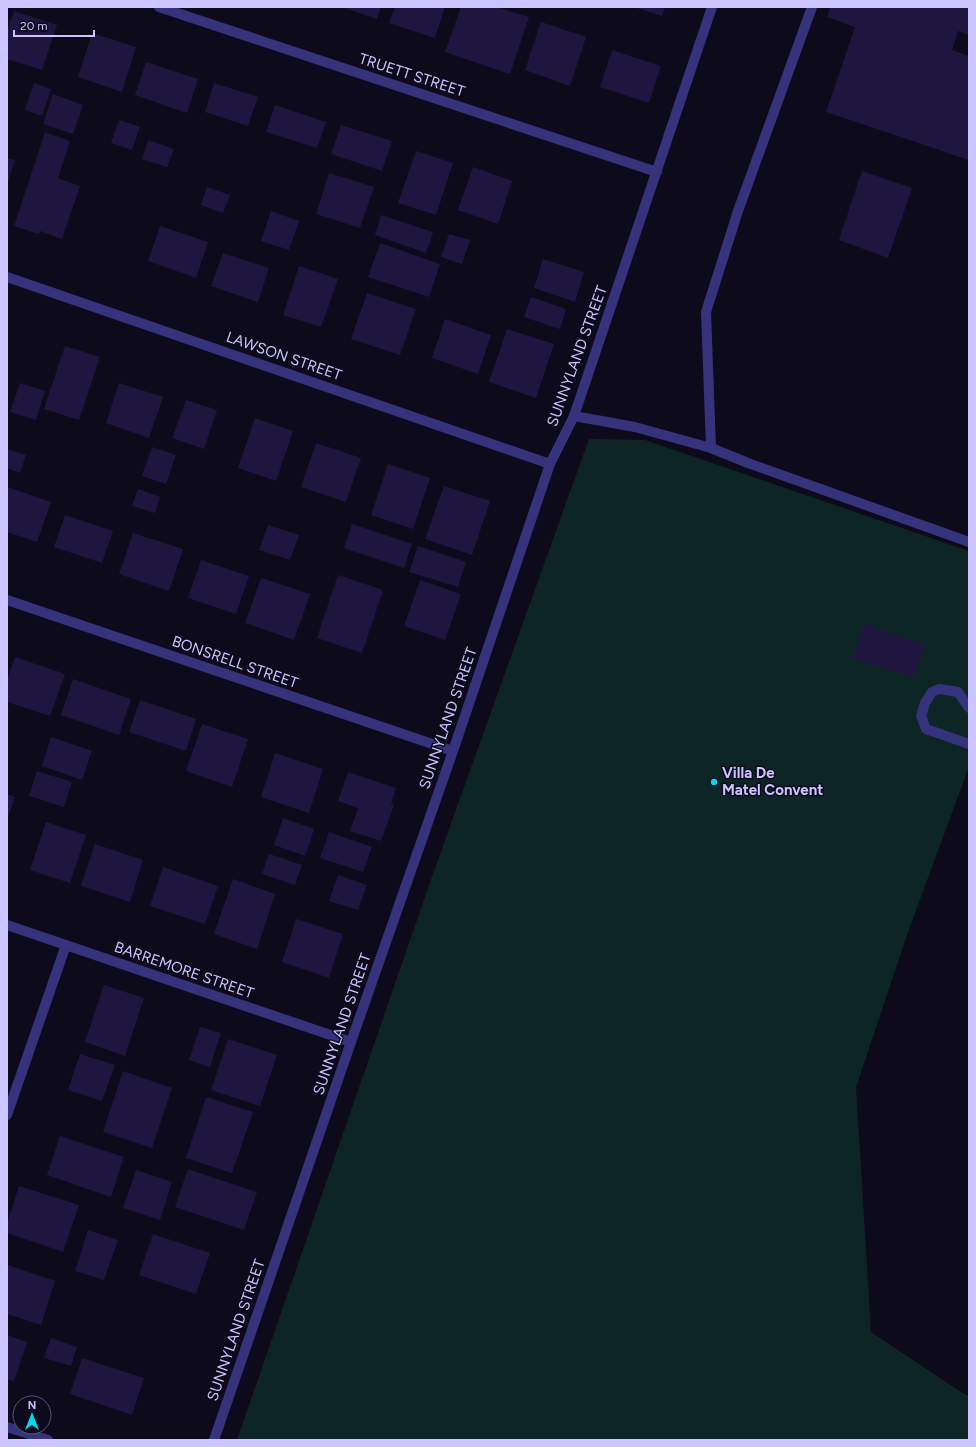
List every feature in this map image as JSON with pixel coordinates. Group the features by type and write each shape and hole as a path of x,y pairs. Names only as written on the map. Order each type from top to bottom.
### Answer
{"street":[{"name":"TRUETT STREET","path":"159,7 657,172"},
{"name":"SUNNYLAND STREET","path":"214,1440 453,751 550,464 574,416 712,7"},
{"path":"711,448 706,312 738,211 812,7"},
{"name":"LAWSON STREET","path":"7,277 550,464"},
{"path":"574,416 635,427 711,448 748,463 969,542"},
{"name":"BONSRELL STREET","path":"7,600 453,751"},
{"path":"969,708 958,692 939,689 932,692 925,703 922,716 926,729 969,744"},
{"name":"BARREMORE STREET","path":"7,925 351,1042"},
{"path":"7,1115 66,945"},
{"path":"7,1427 48,1440"}],"green space":[{"name":"Villa De Matel Convent","path":"589,439 645,440 969,551 969,767 909,929 856,1087 871,1332 969,1396 969,1440 237,1440 434,871"}],"building":[{"path":"342,7 381,7 377,19"},
{"path":"395,7 445,7 435,38 389,23"},
{"path":"461,7 497,7 529,17 510,74 445,52"},
{"path":"634,7 665,7 662,16"},
{"path":"830,7 969,7 969,35 958,31 952,50 969,56 969,160 826,112 855,27 827,17"},
{"path":"14,11 57,25 42,70 7,59 7,31"},
{"path":"541,22 586,37 570,86 525,70"},
{"path":"92,33 136,47 122,92 78,77"},
{"path":"612,50 661,66 649,103 600,87"},
{"path":"146,62 198,79 187,113 135,95"},
{"path":"34,83 51,89 42,116 25,110"},
{"path":"214,83 258,97 248,126 205,112"},
{"path":"53,94 83,105 73,134 43,124"},
{"path":"275,105 326,122 317,148 266,132"},
{"path":"119,120 140,127 132,150 111,143"},
{"path":"341,125 392,141 382,171 331,154"},
{"path":"45,132 70,141 58,178 80,186 62,239 40,231 39,234 14,226"},
{"path":"148,140 174,149 167,167 142,159"},
{"path":"416,151 453,163 436,215 398,203"},
{"path":"7,158 15,160 7,185"},
{"path":"473,167 512,181 498,224 458,210"},
{"path":"862,171 912,188 888,258 839,240"},
{"path":"329,173 374,187 360,228 316,214"},
{"path":"207,187 230,195 223,213 201,205"},
{"path":"271,211 299,221 289,250 261,241"},
{"path":"381,215 433,232 426,253 375,235"},
{"path":"160,226 208,242 196,278 148,261"},
{"path":"449,234 470,240 462,264 441,257"},
{"path":"380,243 440,264 429,297 368,277"},
{"path":"223,253 269,268 258,302 211,286"},
{"path":"543,259 584,272 575,302 534,288"},
{"path":"299,266 338,279 321,327 283,315"},
{"path":"367,293 416,309 400,355 351,339"},
{"path":"531,297 566,309 560,329 524,317"},
{"path":"445,319 491,335 478,374 432,358"},
{"path":"507,329 554,344 536,398 489,382"},
{"path":"65,346 100,357 79,420 44,409"},
{"path":"20,383 45,391 36,420 10,412"},
{"path":"119,383 163,397 149,438 106,423"},
{"path":"186,400 217,410 204,449 172,438"},
{"path":"255,418 293,431 276,481 238,468"},
{"path":"316,443 361,458 346,502 301,487"},
{"path":"152,447 176,455 166,484 142,476"},
{"path":"7,449 26,455 20,473 7,468"},
{"path":"388,464 430,478 413,529 371,515"},
{"path":"444,486 490,501 472,555 425,539"},
{"path":"7,487 51,502 37,542 7,532"},
{"path":"138,489 160,497 155,513 132,506"},
{"path":"65,515 113,531 102,563 54,547"},
{"path":"352,524 412,544 404,568 344,548"},
{"path":"268,525 299,535 290,560 259,550"},
{"path":"133,533 183,549 169,591 119,574"},
{"path":"418,546 466,562 458,587 409,572"},
{"path":"201,560 249,576 236,614 188,598"},
{"path":"338,575 383,590 362,653 317,638"},
{"path":"261,578 310,594 294,640 245,623"},
{"path":"420,580 461,594 445,640 404,626"},
{"path":"863,624 925,645 913,677 853,659"},
{"path":"15,657 65,674 50,716 7,702 7,680"},
{"path":"73,679 131,699 119,735 61,715"},
{"path":"140,700 196,719 186,751 129,732"},
{"path":"202,724 248,739 232,787 186,771"},
{"path":"51,737 92,751 82,780 42,766"},
{"path":"275,753 323,769 309,813 261,797"},
{"path":"37,771 72,782 64,807 29,796"},
{"path":"348,772 396,788 391,804 394,805 381,841 350,831 358,808 338,801"},
{"path":"7,794 15,797 7,820"},
{"path":"283,818 314,829 305,856 274,845"},
{"path":"46,822 86,835 70,883 30,870"},
{"path":"329,832 372,847 363,872 320,858"},
{"path":"95,844 143,860 130,902 81,886"},
{"path":"269,854 302,865 295,885 262,874"},
{"path":"163,867 218,886 205,924 150,906"},
{"path":"338,875 367,885 358,910 329,901"},
{"path":"233,879 275,894 257,949 214,934"},
{"path":"296,919 343,934 329,978 282,962"},
{"path":"104,985 144,998 125,1056 85,1042"},
{"path":"200,1027 221,1033 210,1067 189,1060"},
{"path":"228,1039 277,1055 260,1106 211,1090"},
{"path":"80,1054 115,1065 102,1101 68,1090"},
{"path":"123,1071 172,1088 152,1148 103,1132"},
{"path":"206,1097 253,1112 232,1173 186,1158"},
{"path":"60,1136 124,1157 111,1197 47,1175"},
{"path":"188,1169 257,1192 244,1230 175,1207"},
{"path":"136,1170 172,1182 160,1220 123,1208"},
{"path":"19,1186 79,1205 63,1252 7,1233 7,1223"},
{"path":"88,1230 118,1240 104,1280 75,1271"},
{"path":"153,1234 210,1253 196,1294 139,1275"},
{"path":"8,1265 55,1281 41,1325 7,1314"},
{"path":"7,1335 27,1342 14,1381 7,1379"},
{"path":"51,1338 77,1347 71,1366 44,1358"},
{"path":"82,1358 144,1378 132,1415 70,1394"}],"place":[{"name":"Villa De Matel Convent","path":"714,782"}]}
